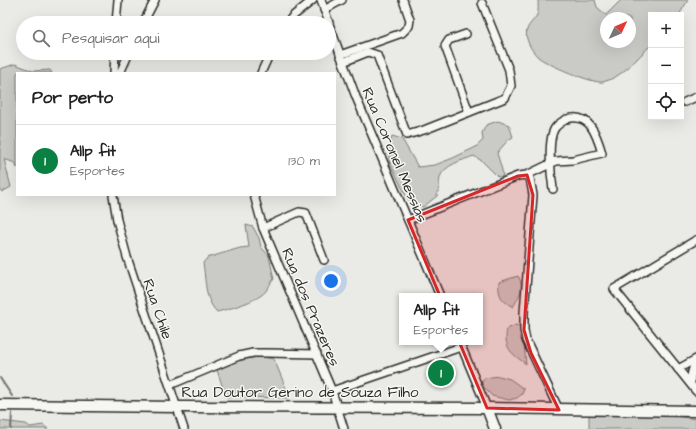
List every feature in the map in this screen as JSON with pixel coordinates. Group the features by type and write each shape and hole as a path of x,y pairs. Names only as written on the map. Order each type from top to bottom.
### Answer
{"main road":[{"name":"Rua Doutor Gerino de Souza Filho","path":"0,405 696,411"},
{"path":"487,408 495,429"}],"street":[{"path":"117,16 118,0"},
{"path":"147,16 156,0"},
{"path":"293,16 313,0"},
{"name":"Rua Coronel Messias","path":"321,0 326,16"},
{"path":"324,10 342,0"},
{"path":"341,59 402,33 409,26 410,20 403,0"},
{"path":"381,41 377,55 407,135 424,130 505,98 511,86 509,70 482,3"},
{"path":"466,34 448,40 445,46 469,112"},
{"name":"Rua Coronel Messias","path":"336,44 439,293"},
{"path":"341,59 368,52 377,55"},
{"path":"114,72 115,60"},
{"path":"120,72 126,60"},
{"path":"261,72 267,60"},
{"path":"684,102 696,97"},
{"path":"408,220 518,176 526,175 550,163 556,161 573,160 602,153 598,138 592,128 584,120 573,117 562,121 554,129 550,163 553,189"},
{"path":"526,175 530,178 533,195 524,330 531,353 559,410"},
{"name":"Rua Chile","path":"113,196 117,220 127,257 184,429"},
{"name":"Rua dos Prazeres","path":"254,196 263,228 332,391 344,429"},
{"path":"263,228 299,212 306,213 324,260"},
{"path":"696,240 614,289 696,391"},
{"path":"332,391 457,345"},
{"path":"460,345 487,408"},
{"path":"170,385 239,356 253,353 316,354"},
{"path":"678,369 696,360"},
{"path":"691,384 690,377 696,360"}],"highlighted area":[{"path":"527,175 533,195 524,330 531,353 559,410 487,408 408,220 518,176"}],"shaded area":[{"path":"538,0 595,0 597,7 603,12 600,12 600,48 636,48 636,12 609,12 621,0 688,0 681,12 648,12 648,48 623,72 610,80 603,82 590,80 570,73 550,64 534,53 526,35 529,26 537,15"},
{"path":"15,64 33,71 50,70 51,72 16,72 16,166 15,163 4,159 11,187 2,192 0,190 0,69"},
{"path":"498,121 509,125 513,137 508,140 497,153 503,176 498,177 482,161 474,156 445,169 440,177 437,196 423,207 414,204 407,198 389,161 389,148 392,136 402,139 418,167 435,165 476,147 483,140 482,133 486,125"},
{"path":"246,225 253,227 259,238 261,247 269,256 274,279 265,292 256,298 217,312 208,295 203,263 207,258 240,248 249,247"},
{"path":"518,276 521,288 519,296 513,307 501,297 499,282"},
{"path":"516,325 520,326 526,364 513,354 506,341 507,329"},
{"path":"262,357 274,359 290,398 226,397 217,370 239,360"},
{"path":"499,376 510,379 524,389 522,394 517,398 509,400 492,396 481,384 484,378"},
{"path":"589,413 661,414 696,419 696,429 589,429"},
{"path":"0,421 26,424 30,427 43,425 48,429 0,429"}],"waterway":[{"path":"0,378 12,396"},
{"path":"11,429 12,413"}],"place":[{"name":"Allp fit","path":"441,373"}]}
